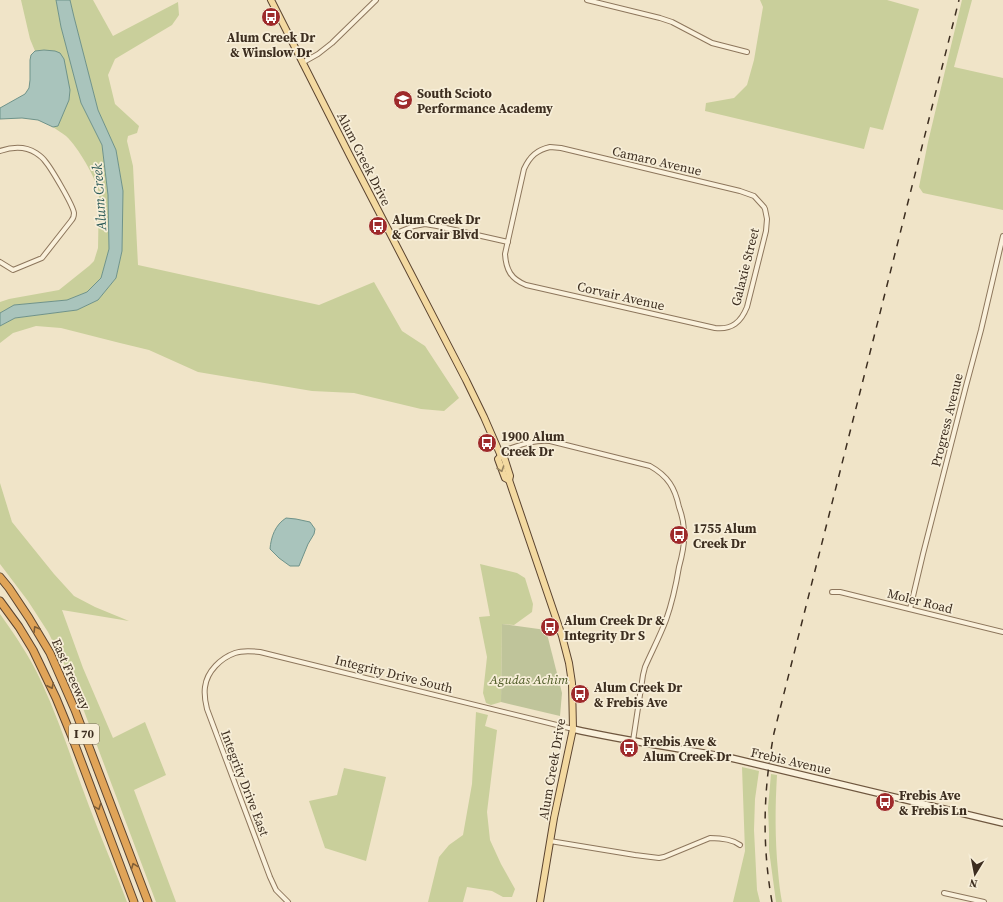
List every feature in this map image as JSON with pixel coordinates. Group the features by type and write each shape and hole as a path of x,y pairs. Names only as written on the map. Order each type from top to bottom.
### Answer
{"highway":[{"name":"East Freeway","path":"0,577 29,618 53,660 75,710 148,902"},
{"name":"East Freeway","path":"0,601 33,650 56,698 134,902"}],"main road":[{"name":"Alum Creek Drive","path":"272,0 302,63 466,380 500,454 504,457 510,476 509,480 564,643 572,683 573,729 556,807 540,902"},
{"name":"Frebis Avenue","path":"573,729 731,758 1003,823"}],"street":[{"path":"302,63 318,54 332,43 376,0"},
{"path":"587,0 660,18 672,22 712,43 747,52"},
{"name":"Camaro Avenue","path":"508,242 524,169 530,158 540,150 550,147 561,148 740,191 754,196 764,207"},
{"path":"0,151 19,148 31,150 42,157 53,172 74,211 71,222 42,258 14,270 0,262"},
{"name":"Galaxie Street","path":"731,327 741,319 747,307 766,231 768,218 764,207"},
{"path":"391,235 414,226 425,224 508,242"},
{"name":"Progress Avenue","path":"910,609 981,330 1003,236"},
{"name":"Corvair Avenue","path":"508,242 505,254 506,264 511,274 518,281 526,285 715,328 723,329 731,327"},
{"path":"500,454 523,443 539,440 550,441 650,466 664,476 674,489 684,526 683,548 669,610 645,667 633,741"},
{"name":"Moler Road","path":"832,592 840,592 1003,632"},
{"name":"Integrity Drive South","path":"214,668 226,658 236,653 249,651 260,652 573,729"},
{"name":"Integrity Drive East","path":"214,668 209,674 205,685 206,709 270,877 276,890 287,901"},
{"path":"550,842 659,858 710,838 723,839 740,845"},
{"path":"944,892 984,902"}],"green space":[{"path":"21,0 56,0 61,27 81,103 102,145 108,195 109,249 101,278 87,292 67,300 14,305 0,313 0,302 59,290 94,261 98,248 99,193 97,187 90,171 76,147 66,136 53,127 58,125 69,100 70,90 44,50 35,51 30,39"},
{"path":"70,0 93,0 113,36 178,2 179,15 172,25 115,59 108,75 115,104 139,126 137,133 128,136 127,141 133,166 138,265 319,305 374,282 402,331 425,346 459,398 444,411 421,409 354,393 312,391 198,372 149,350 61,328 36,326 13,333 0,343 0,326 15,318 77,310 98,300 116,278 122,251 123,191 116,150 98,110"},
{"path":"760,0 887,0 919,9 883,130 870,127 864,149 705,111 706,103 734,98 747,85 754,60 763,7"},
{"path":"962,0 972,0 954,67 1003,78 1003,210 923,193 919,187 928,142"},
{"path":"0,483 12,522 54,574 74,596 95,607 129,621 62,610 83,668 113,738 145,722 166,775 134,790 176,902 156,902 70,676 48,632 28,601 0,564"},
{"path":"480,564 517,573 525,578 533,604 532,612 514,625 502,624 501,702 491,705 486,703 483,693 487,657 479,617 490,616"},
{"path":"0,614 17,638 37,672 48,696 127,902 0,902"},
{"name":"Agudas Achim","path":"502,624 546,630 562,693 560,716 501,702"},
{"path":"476,712 488,715 485,726 497,730 487,812 490,840 515,889 512,897 503,897 492,891 467,887 463,902 428,902 439,857 449,845 463,835 472,784"},
{"path":"742,767 759,771 755,799 754,830 757,890 760,902 733,902 745,851"},
{"path":"344,768 386,777 366,861 325,848 309,801 337,795"},
{"path":"771,774 777,775 776,847 782,902 776,902 769,850 768,808"}],"water":[{"path":"56,0 70,0 98,110 116,150 123,191 122,251 116,278 98,300 77,310 15,318 0,326 0,313 14,305 67,300 87,292 101,278 109,249 108,195 102,145 81,103 61,27"},
{"path":"44,50 60,53 64,59 70,90 69,100 58,126 53,127 38,120 22,118 0,119 0,108 25,94 29,88 31,55 35,51"},
{"path":"286,518 310,522 315,529 299,566 290,566 270,549 274,532 279,524"}],"railway":[{"path":"772,902 765,839 765,818 770,755 774,733 959,0"}],"place":[{"name":"Alum Creek Dr & Winslow Dr","path":"271,17"},
{"name":"South Scioto Performance Academy","path":"403,100"},
{"name":"Alum Creek Dr & Corvair Blvd","path":"378,226"},
{"name":"1900 Alum Creek Dr","path":"487,443"},
{"name":"1755 Alum Creek Dr","path":"679,535"},
{"name":"Alum Creek Dr & Integrity Dr S","path":"550,627"},
{"name":"Alum Creek Dr & Frebis Ave","path":"580,694"},
{"name":"Frebis Ave & Alum Creek Dr","path":"629,748"},
{"name":"Frebis Ave & Frebis Ln","path":"885,802"}],"water label":[{"name":"Alum Creek","path":"99,197"}]}
